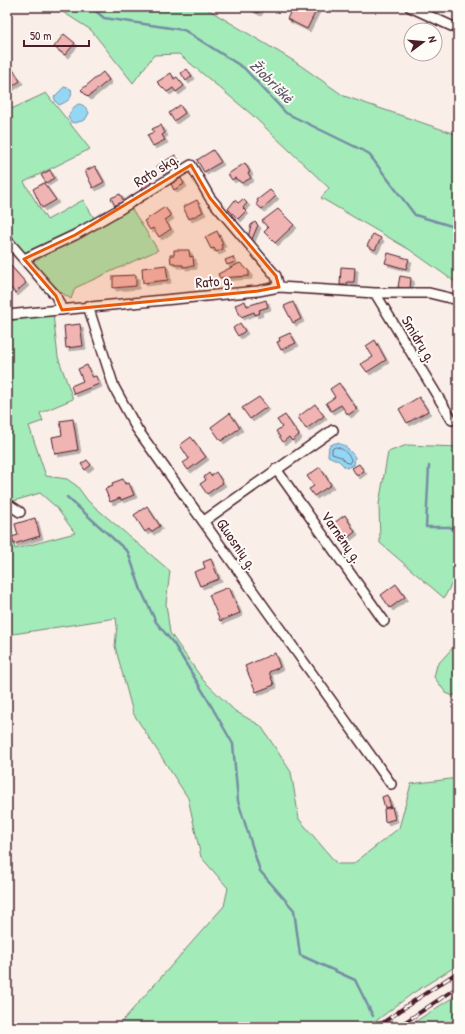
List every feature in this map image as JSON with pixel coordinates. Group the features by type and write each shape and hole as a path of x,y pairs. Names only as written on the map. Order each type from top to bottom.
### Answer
{"street":[{"path":"410,7 458,29"},
{"name":"Rato skg.","path":"24,259 75,235 190,165 210,198 276,276 279,287"},
{"path":"7,240 56,296 62,310"},
{"name":"Rato g.","path":"7,315 88,306 258,291 279,287 375,293 429,293 458,300"},
{"name":"Smidrų g.","path":"375,293 452,420"},
{"name":"Gluosnių g.","path":"88,306 114,387 129,415 168,473 204,520 391,784"},
{"path":"204,520 276,469 285,465 333,430"},
{"name":"Varnėnų g.","path":"276,469 384,621"},
{"path":"7,507 11,506 20,512"}],"highlighted area":[{"path":"191,165 210,198 276,276 279,287 258,291 62,310 56,296 24,259 75,235"}],"green space":[{"path":"55,7 204,7 294,61 344,96 458,135 458,284 410,250 321,198 329,188 251,114 179,54 154,55 133,83 91,30"},
{"path":"46,93 90,149 24,182 47,220 83,200 96,221 28,253 22,252 7,234 7,111"},
{"path":"130,206 158,250 75,288 71,299 62,293 33,264 33,259"},
{"path":"53,314 58,357 73,399 40,413 43,421 29,426 46,476 67,479 77,486 88,501 170,571 166,604 170,633 203,680 235,711 261,726 291,772 299,819 337,864 353,864 399,828 411,784 458,778 458,965 413,993 368,1027 117,1027 224,906 228,888 201,857 188,798 133,713 115,646 117,626 116,618 7,635 7,519 9,519 15,549 75,533 56,507 40,493 7,503 7,321"},
{"path":"407,445 458,447 458,579 452,583 444,598 380,543 379,504 388,452"},
{"path":"458,642 458,693 453,696 446,693 434,677 437,665"},
{"path":"458,994 458,1017 445,1027 407,1027"}],"water":[{"path":"64,87 71,89 72,92 69,100 59,105 54,97"},
{"path":"78,104 85,107 89,113 85,120 75,123 71,122 68,117 73,108"},
{"path":"335,443 346,447 351,452 355,457 354,465 346,468 339,461 328,456 329,446"}],"building":[{"path":"246,7 262,7 258,13"},
{"path":"293,7 318,7 307,29 287,19"},
{"path":"64,34 75,43 65,55 54,47"},
{"path":"12,68 20,81 7,90 7,72"},
{"path":"187,69 192,76 186,81 181,73"},
{"path":"103,72 109,80 88,97 81,90"},
{"path":"171,73 174,79 177,77 184,86 176,92 173,88 167,92 157,82"},
{"path":"180,105 185,113 174,121 169,113"},
{"path":"161,125 165,133 162,135 165,140 153,146 147,135 154,132 152,129"},
{"path":"213,150 221,162 204,172 197,160"},
{"path":"175,155 179,162 161,173 157,166"},
{"path":"245,163 250,172 248,173 251,178 242,183 235,178 232,180 228,174"},
{"path":"95,166 104,182 93,188 85,171"},
{"path":"50,170 54,178 46,183 41,175"},
{"path":"181,178 184,184 174,190 171,184"},
{"path":"149,180 152,185 144,190 141,185"},
{"path":"44,183 56,200 42,208 33,189"},
{"path":"270,190 276,196 262,209 256,204 258,202 257,200"},
{"path":"120,194 124,202 115,206 111,198"},
{"path":"243,199 247,203 243,208 246,211 238,219 228,209 235,200 238,203"},
{"path":"197,200 203,212 189,219 183,207"},
{"path":"165,207 171,216 165,220 171,229 159,237 153,228 150,230 144,221"},
{"path":"278,209 294,225 275,243 264,232 268,228 262,221"},
{"path":"255,222 258,225 252,239 248,238 251,225"},
{"path":"217,231 223,244 221,245 223,249 216,252 214,248 211,249 205,237"},
{"path":"373,234 381,238 375,250 367,246"},
{"path":"174,250 189,250 190,257 193,256 194,266 183,267 183,265 175,265 175,263 171,263 170,255 174,255"},
{"path":"388,253 409,259 406,269 385,263"},
{"path":"233,257 235,262 227,265 225,260"},
{"path":"240,263 249,271 249,276 220,278 218,274"},
{"path":"166,265 168,280 143,283 142,268"},
{"path":"11,266 26,283 15,293 7,283 7,269"},
{"path":"341,267 355,268 354,282 347,282 347,285 340,285"},
{"path":"136,275 136,286 113,288 113,276"},
{"path":"400,276 411,278 410,289 398,287"},
{"path":"266,300 268,307 259,310 260,313 255,315 254,312 241,317 235,305 245,301 247,306"},
{"path":"293,302 301,319 293,323 284,306"},
{"path":"240,323 245,331 238,336 233,328"},
{"path":"80,324 83,346 66,348 64,326"},
{"path":"290,333 296,343 281,350 277,342 280,341 279,338"},
{"path":"375,340 386,360 367,372 361,364 373,357 366,346"},
{"path":"87,365 92,377 96,376 99,384 74,394 71,386 83,381 78,369"},
{"path":"339,383 357,409 348,415 341,405 331,411 326,403 335,397 330,389"},
{"path":"259,397 267,407 250,419 242,408"},
{"path":"419,397 428,411 407,423 399,409"},
{"path":"315,404 324,416 306,429 298,417"},
{"path":"230,413 240,428 221,441 211,427"},
{"path":"285,415 299,435 292,441 289,437 283,442 276,431 282,427 277,420"},
{"path":"73,419 78,450 55,454 52,437 62,435 60,421"},
{"path":"191,437 206,457 188,470 183,463 189,459 180,445"},
{"path":"87,460 91,465 85,470 81,464"},
{"path":"359,464 364,471 357,476 352,468"},
{"path":"320,467 331,485 314,496 309,489 314,486 307,476"},
{"path":"216,472 223,483 207,494 200,484 206,480 204,477 209,473 211,476"},
{"path":"123,479 125,484 129,483 134,495 110,502 105,489 113,486 112,483"},
{"path":"147,506 160,526 151,532 149,529 145,532 134,515"},
{"path":"345,515 355,532 346,539 334,523"},
{"path":"35,518 40,536 14,544 12,537 18,535 15,524"},
{"path":"211,559 219,579 200,586 194,572 205,568 203,562"},
{"path":"396,584 405,597 390,608 381,595"},
{"path":"229,587 240,613 220,621 209,595"},
{"path":"275,653 280,667 269,672 274,685 256,692 245,666"},
{"path":"387,795 391,806 385,808 382,797"},
{"path":"392,807 395,819 385,822 384,809"}],"waterway":[{"name":"Žiobriškė","path":"91,7 104,18 184,30 244,68 286,113 368,153 415,215 458,228"},
{"path":"429,466 426,527 450,527 458,533"},
{"path":"67,497 128,552 141,590 156,622 174,644 233,744 238,801 260,871 294,910 300,955 355,980 373,1016"}],"railway":[{"path":"377,1027 458,972"},
{"path":"398,1027 458,987"}]}
